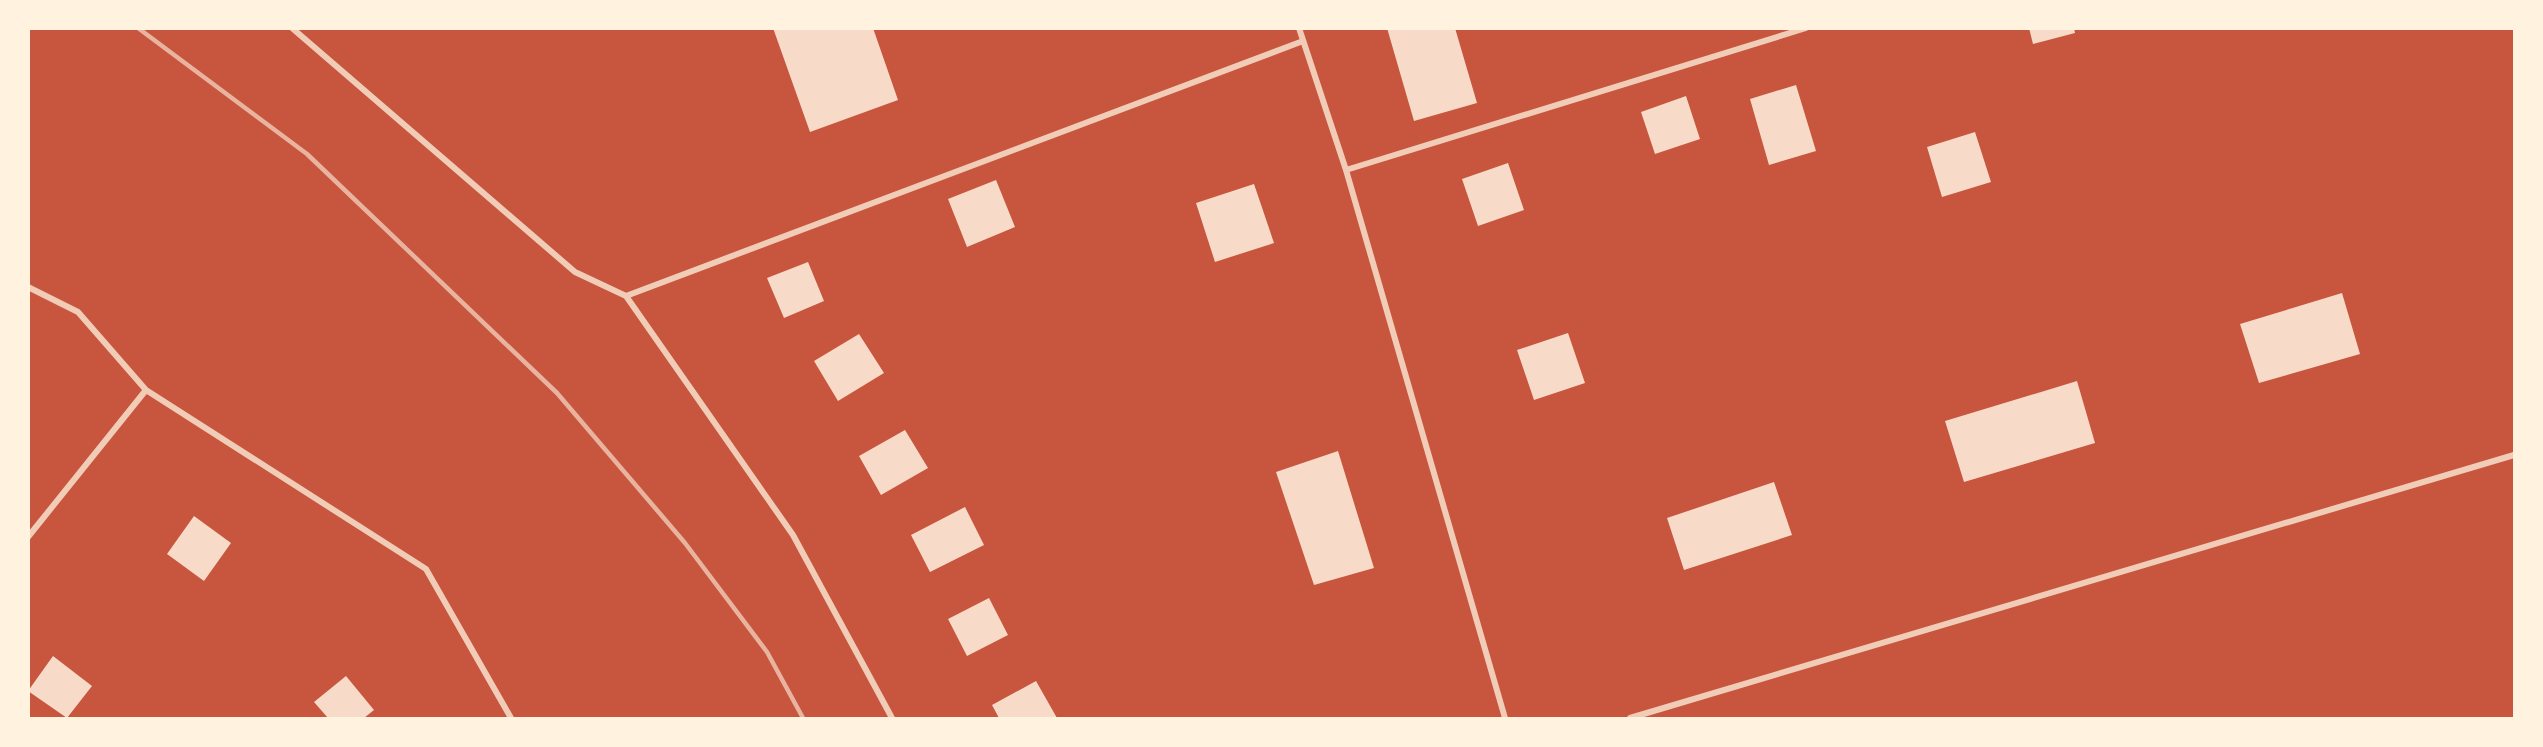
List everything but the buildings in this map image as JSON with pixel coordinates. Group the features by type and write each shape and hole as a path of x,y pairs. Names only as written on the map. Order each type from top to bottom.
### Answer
{"street":[{"path":"292,28 575,272 626,296 793,536 892,718"},
{"path":"1299,28 1346,170 1505,718"},
{"path":"1346,170 1806,28"},
{"path":"626,296 1303,41"},
{"path":"28,287 78,312 146,390 426,569 511,718"},
{"path":"28,537 146,390"},
{"path":"1630,718 2514,455"}],"railway":[{"path":"138,28 307,154 557,393 685,543 767,652 803,718"}]}
